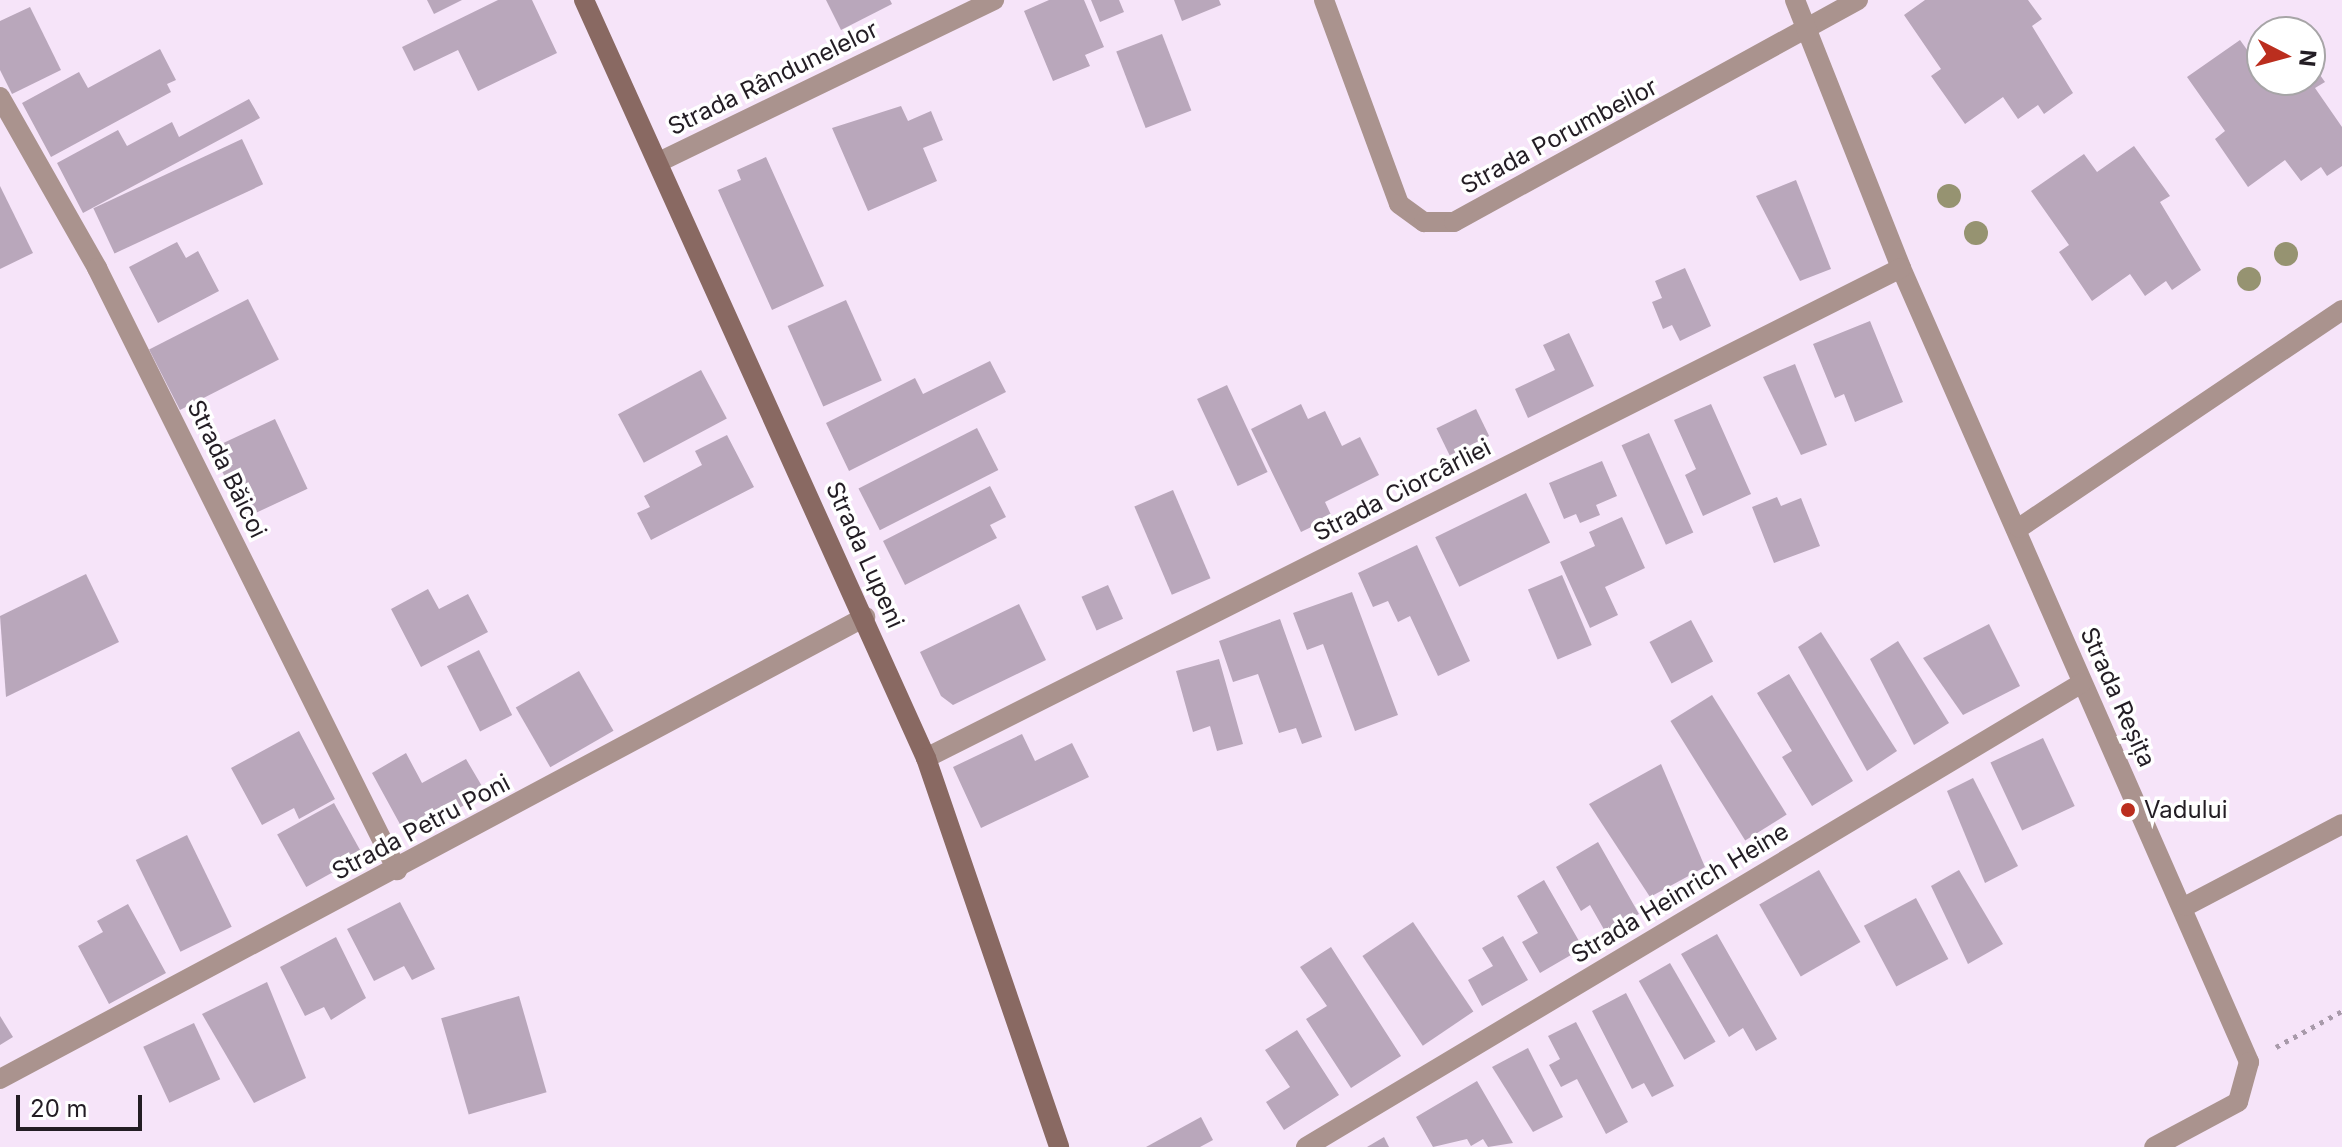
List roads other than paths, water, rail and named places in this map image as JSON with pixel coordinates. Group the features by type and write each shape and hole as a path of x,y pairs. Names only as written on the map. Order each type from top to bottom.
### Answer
{"street":[{"name":"Strada Lupeni","path":"584,0 661,161 926,758 1059,1147"},
{"name":"Strada Rândunelelor","path":"661,161 994,0"},
{"name":"Strada Porumbeilor","path":"1324,0 1399,204 1424,222 1454,222 1808,33"},
{"name":"Strada Reșița","path":"1795,0 1901,268 2019,528 2082,683 2186,906 2249,1062 2238,1102 2154,1147"},
{"path":"1808,33 1858,0"},
{"name":"Strada Băicoi","path":"0,97 97,268 397,870"},
{"name":"Strada Ciorcârliei","path":"926,758 1901,268"},
{"path":"2019,528 2342,310"},
{"name":"Strada Petru Poni","path":"0,1079 397,870 865,617"},
{"name":"Strada Heinrich Heine","path":"1306,1147 2082,683"},
{"path":"2186,906 2342,824"}],"place":[{"name":"Vadului","path":"2128,810"}]}
